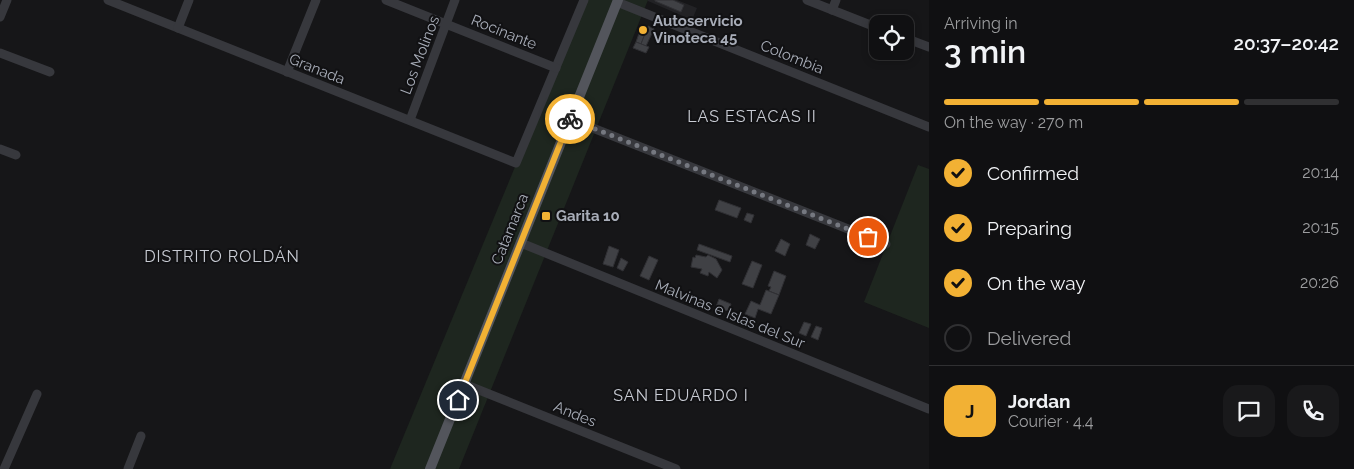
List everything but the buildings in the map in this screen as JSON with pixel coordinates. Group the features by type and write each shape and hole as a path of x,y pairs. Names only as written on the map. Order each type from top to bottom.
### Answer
{"main road":[{"name":"Catamarca","path":"430,469 618,1"}],"street":[{"path":"0,17 7,0"},
{"name":"Granada","path":"108,0 516,163 556,68"},
{"path":"178,28 189,0"},
{"path":"287,72 316,0"},
{"name":"Rocinante","path":"386,0 556,68"},
{"name":"Los Molinos","path":"410,120 455,0"},
{"path":"556,68 584,0"},
{"path":"807,0 869,24"},
{"path":"832,10 836,0"},
{"name":"Colombia","path":"618,1 929,127"},
{"path":"914,42 928,47"},
{"path":"0,53 50,72"},
{"path":"570,119 886,244"},
{"path":"0,149 16,155"},
{"name":"Malvinas e Islas del Sur","path":"521,243 929,409"},
{"name":"Andes","path":"464,384 676,469"},
{"path":"4,469 37,394"},
{"path":"128,469 141,436"}],"shaded area":[{"path":"584,0 648,0 459,469 390,469"},
{"path":"648,0 677,0 697,8 692,20"},
{"path":"918,165 929,169 929,328 864,302"}],"way so far":[{"path":"570,119 868,237"}],"place":[{"name":"Autoservicio Vinoteca 45","path":"643,30"},
{"name":"Garita 10","path":"546,216"}],"district":[{"name":"LAS ESTACAS II","path":"752,116"},
{"name":"DISTRITO ROLDÁN","path":"222,256"},
{"name":"SAN EDUARDO I","path":"681,395"}],"route":[{"path":"458,400 570,119"}]}
